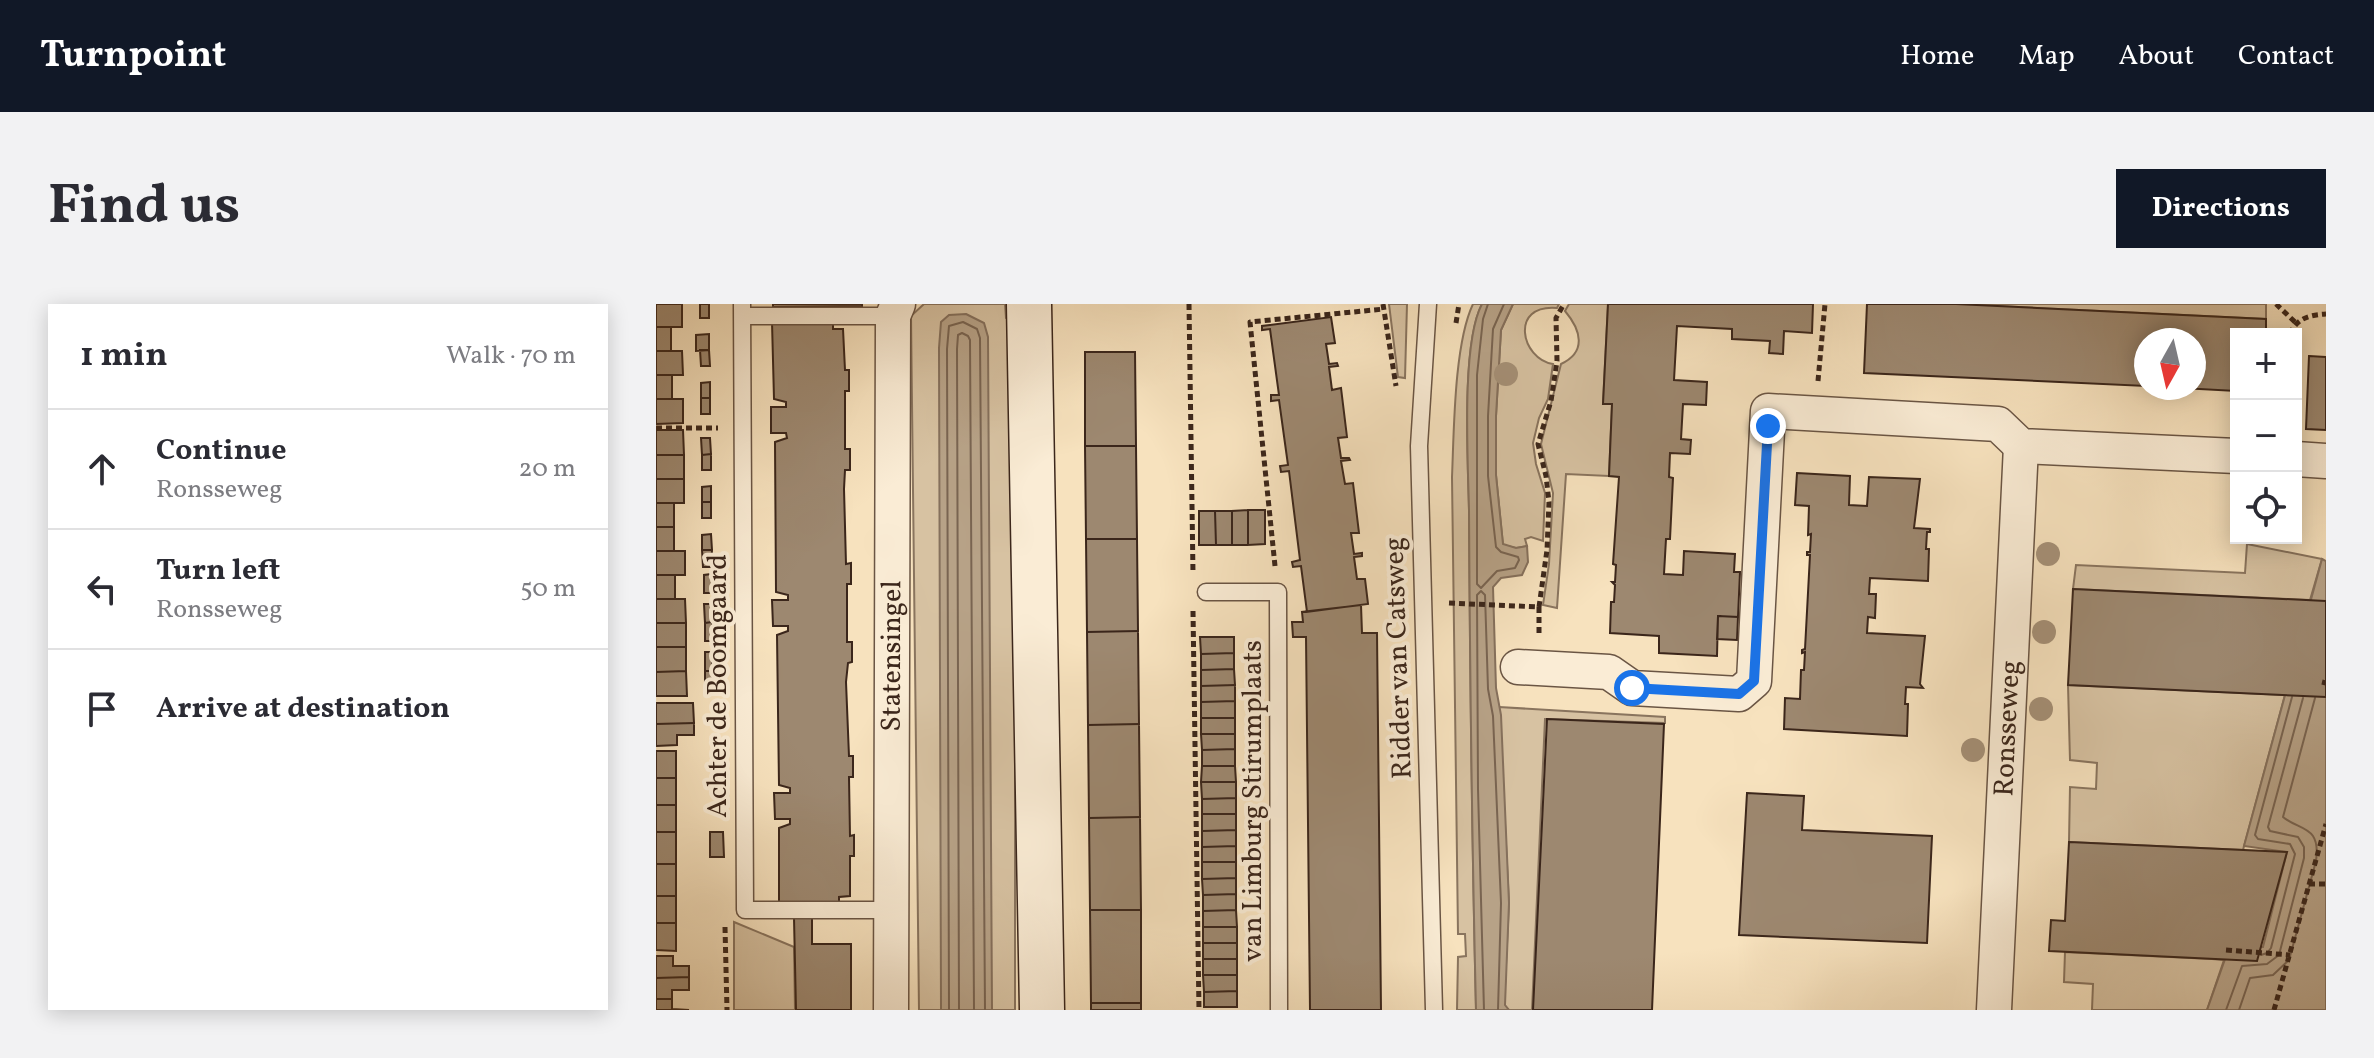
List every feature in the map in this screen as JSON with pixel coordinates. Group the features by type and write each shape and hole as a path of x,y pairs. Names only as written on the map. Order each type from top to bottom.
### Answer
{"main road":[{"path":"1029,304 1042,1010"}],"street":[{"name":"Statensingel","path":"891,1010 896,310"},
{"path":"1528,667 1609,672 1632,688 1739,694 1754,681 1768,411 1998,424 2021,446 2230,456"},
{"name":"Ronsseweg","path":"1994,1010 2021,446"},
{"path":"2302,459 2326,461"}],"lane":[{"name":"Ridder van Catsweg","path":"1428,304 1419,446 1434,1010"},
{"name":"Achter de Boomgaard","path":"891,910 745,910 742,310 896,310"},
{"path":"1206,592 1278,592"},
{"name":"van Limburg Stirumplaats","path":"1278,592 1279,1010"}],"path":[{"path":"1189,304 1193,573"},
{"path":"1528,667 1539,607 1549,502 1538,444 1551,401 1557,361 1556,318 1564,304"},
{"path":"1815,414 1825,304"},
{"path":"2276,304 2296,323"},
{"path":"1278,592 1250,322 1384,309"},
{"path":"2293,328 2307,316 2326,314"},
{"path":"656,428 718,428"},
{"path":"1464,604 1539,607"},
{"path":"1193,605 1199,1010"},
{"path":"2274,1010 2326,824"},
{"path":"2309,884 2326,884"},
{"path":"2226,950 2290,955"}],"shaded area":[{"path":"924,304 1005,304 1006,318 1015,320 1015,1010 919,1010 911,316"},
{"path":"1389,304 1407,304 1405,378 1398,377"},
{"path":"1473,304 1482,304 1471,346 1467,404 1476,1010 1457,1010 1458,957 1466,956 1465,934 1458,934 1452,477 1459,364"},
{"path":"1513,304 1559,304 1557,308 1542,309 1532,314 1526,323 1525,333 1533,353 1553,364 1548,399 1533,443 1545,493 1543,541 1531,537 1525,539 1527,546 1516,548 1503,545 1496,475 1501,330"},
{"path":"1569,304 1608,304 1603,403 1612,404 1609,476 1566,474 1557,608 1543,605 1553,493 1541,444 1561,364 1578,347 1578,333 1565,311"},
{"path":"1956,304 2266,304 2266,319"},
{"path":"2247,544 2322,559 2310,600 2073,589 2076,565 2245,573"},
{"path":"2068,685 2285,695 2243,850 2069,842 2070,787 2096,789 2097,763 2070,760"},
{"path":"1499,707 1665,717 1665,723 1545,719 1532,1010 1509,1010 1504,1006 1509,903"},
{"path":"734,922 794,947 795,1010 734,1010"},
{"path":"2065,952 2224,960 2207,1010 2092,1010 2093,984 2064,982"}],"water":[{"path":"1482,304 1513,304 1501,330 1496,475 1503,544 1516,548 1527,546 1528,562 1522,575 1501,578 1493,587 1509,903 1505,1005 1509,1010 1476,1010 1467,404 1471,346"},
{"path":"966,314 984,323 988,337 992,1010 941,1010 939,348 941,322 949,315"},
{"path":"2322,559 2326,561 2326,1010 2207,1010 2225,959 2225,946 2263,947 2287,852 2244,846"}],"building":[{"path":"656,304 682,304 682,327 656,327"},
{"path":"700,304 709,304 709,318 700,318"},
{"path":"773,304 862,304 862,306 773,307"},
{"path":"1608,304 1813,304 1812,333 1784,331 1783,354 1769,353 1770,341 1732,339 1732,329 1677,326 1674,380 1707,382 1706,405 1683,404 1681,439 1691,440 1690,454 1670,453 1669,477 1673,478 1670,539 1666,539 1664,574 1683,575 1684,551 1735,554 1734,572 1740,572 1738,617 1718,616 1717,656 1659,653 1659,636 1610,633 1619,477 1609,476 1612,404 1603,404"},
{"path":"1867,304 1956,304 2266,319 2266,328 2230,328 2230,391 2206,389 2206,328 2134,328 2134,385 1864,373"},
{"path":"1331,317 1335,343 1326,344 1329,364 1337,363 1338,366 1329,367 1332,390 1341,388 1347,437 1338,438 1341,458 1350,460 1341,461 1345,484 1353,483 1359,533 1351,533 1354,554 1362,553 1362,556 1354,557 1357,579 1365,579 1368,604 1307,612 1301,566 1293,567 1292,562 1300,560 1289,471 1281,472 1280,466 1288,465 1279,400 1271,401 1271,395 1279,395 1270,329 1262,330 1262,326"},
{"path":"772,322 833,322 833,329 843,329 845,370 849,370 849,391 845,391 845,449 850,449 850,470 845,470 844,489 846,564 851,563 851,584 847,584 847,642 852,642 852,662 848,663 846,682 849,756 853,756 853,777 849,777 850,836 854,835 854,856 850,856 850,896 839,897 839,903 779,904 779,828 790,824 790,819 775,819 774,793 790,793 790,788 779,785 777,635 788,631 788,626 773,626 772,600 788,600 788,595 776,592 775,442 787,438 786,433 771,433 771,407 786,407 786,402 774,399"},
{"path":"656,327 671,327 671,351 656,351"},
{"path":"709,334 709,350 696,351 696,335"},
{"path":"700,350 709,350 710,366 701,366"},
{"path":"656,351 682,351 683,375 656,375"},
{"path":"1085,352 1135,352 1136,446 1085,446"},
{"path":"2309,356 2326,357 2326,430 2306,429"},
{"path":"656,375 672,375 672,399 656,399"},
{"path":"710,382 710,398 701,398 701,383"},
{"path":"701,398 710,398 710,414 701,414"},
{"path":"656,399 683,399 683,423 656,424"},
{"path":"656,430 683,430 684,455 656,455"},
{"path":"701,438 710,438 711,454 702,455"},
{"path":"1085,446 1136,446 1137,539 1086,539"},
{"path":"711,454 711,470 702,470 702,455"},
{"path":"656,455 684,455 684,479 656,479"},
{"path":"1797,473 1850,476 1849,505 1867,506 1869,477 1920,479 1914,528 1930,529 1926,549 1929,549 1928,581 1870,578 1869,594 1876,594 1875,618 1868,617 1867,633 1925,636 1920,684 1923,688 1906,687 1907,736 1784,729 1785,698 1800,699 1810,555 1807,555 1811,534 1808,535 1809,506 1795,505"},
{"path":"656,479 684,479 684,503 656,503"},
{"path":"711,486 711,502 702,502 702,487"},
{"path":"702,502 711,502 711,518 702,518"},
{"path":"656,503 674,503 674,527 656,527"},
{"path":"1248,510 1265,510 1265,544 1248,545"},
{"path":"1248,510 1248,545 1232,545 1232,511"},
{"path":"1199,511 1215,511 1216,545 1199,545"},
{"path":"1215,511 1232,511 1232,545 1216,545"},
{"path":"656,527 674,527 674,551 656,551"},
{"path":"711,534 712,550 702,550 702,535"},
{"path":"1086,539 1137,539 1138,631 1087,632"},
{"path":"702,550 712,550 711,567 703,567"},
{"path":"656,551 685,551 685,575 656,575"},
{"path":"712,574 712,593 704,593 704,575"},
{"path":"656,575 675,575 675,599 656,599"},
{"path":"2073,589 2326,601 2326,697 2068,685"},
{"path":"656,599 685,599 686,623 656,623"},
{"path":"704,604 712,604 712,622 705,623"},
{"path":"1361,605 1362,633 1377,633 1381,1010 1310,1010 1306,637 1293,637 1292,622 1303,622 1302,612"},
{"path":"1718,616 1738,617 1737,640 1717,639"},
{"path":"712,622 712,641 705,641 705,623"},
{"path":"656,623 686,623 686,647 656,647"},
{"path":"1138,631 1139,724 1088,725 1087,632"},
{"path":"1200,637 1234,637 1234,653 1201,654"},
{"path":"656,647 686,647 686,671 656,672"},
{"path":"705,652 712,652 712,671 705,671"},
{"path":"1234,653 1234,669 1201,670 1201,654"},
{"path":"1234,669 1235,685 1201,686 1201,670"},
{"path":"686,671 687,696 656,696 656,672"},
{"path":"705,671 712,671 713,689 705,689"},
{"path":"1235,685 1235,701 1201,702 1201,686"},
{"path":"1235,701 1235,718 1201,718 1201,702"},
{"path":"656,703 693,703 694,723 656,724"},
{"path":"1201,718 1235,718 1235,734 1201,734"},
{"path":"1547,719 1664,724 1652,1010 1533,1010"},
{"path":"694,723 694,735 677,735 677,745 656,746 656,724"},
{"path":"1139,724 1140,817 1089,818 1088,725"},
{"path":"1201,734 1235,734 1235,749 1202,750"},
{"path":"1235,749 1235,766 1202,766 1202,750"},
{"path":"656,751 676,751 676,778 656,778"},
{"path":"1202,766 1235,766 1236,782 1201,782"},
{"path":"656,778 676,778 676,805 656,805"},
{"path":"1201,782 1236,782 1236,798 1202,799"},
{"path":"1747,793 1804,796 1802,830 1932,836 1927,943 1739,935"},
{"path":"1236,798 1236,814 1202,814 1202,799"},
{"path":"656,805 676,805 676,832 656,832"},
{"path":"1202,814 1236,814 1236,830 1202,831"},
{"path":"1140,817 1141,910 1090,910 1089,818"},
{"path":"1236,830 1236,846 1202,847 1202,831"},
{"path":"656,832 676,832 676,864 656,864"},
{"path":"710,832 723,832 724,857 710,857"},
{"path":"2069,842 2287,852 2257,961 2049,951 2051,920 2065,921"},
{"path":"1236,846 1236,862 1202,862 1202,847"},
{"path":"1202,862 1236,862 1236,878 1202,879"},
{"path":"656,864 676,864 676,896 656,896"},
{"path":"1236,878 1236,894 1203,895 1202,879"},
{"path":"1236,894 1236,910 1203,911 1203,895"},
{"path":"656,896 676,896 676,923 656,923"},
{"path":"1090,910 1141,910 1141,1003 1091,1003"},
{"path":"1236,910 1237,927 1203,927 1203,911"},
{"path":"794,918 812,918 812,944 851,944 851,1010 796,1010"},
{"path":"656,923 676,923 676,951 656,950"},
{"path":"1203,927 1237,927 1237,943 1203,943"},
{"path":"1203,943 1237,943 1237,959 1203,959"},
{"path":"656,956 673,956 673,966 689,966 689,977 656,978"},
{"path":"1203,959 1237,959 1237,975 1203,975"},
{"path":"1203,975 1237,975 1237,991 1204,992"},
{"path":"689,977 689,990 672,990 672,999 656,999 656,978"},
{"path":"1237,991 1237,1007 1204,1007 1204,992"},
{"path":"656,999 672,999 672,1009 689,1010 656,1010"},
{"path":"1091,1003 1141,1003 1141,1010 1091,1010"}],"route":[{"path":"1632,688 1739,694 1754,681 1768,426"}]}
